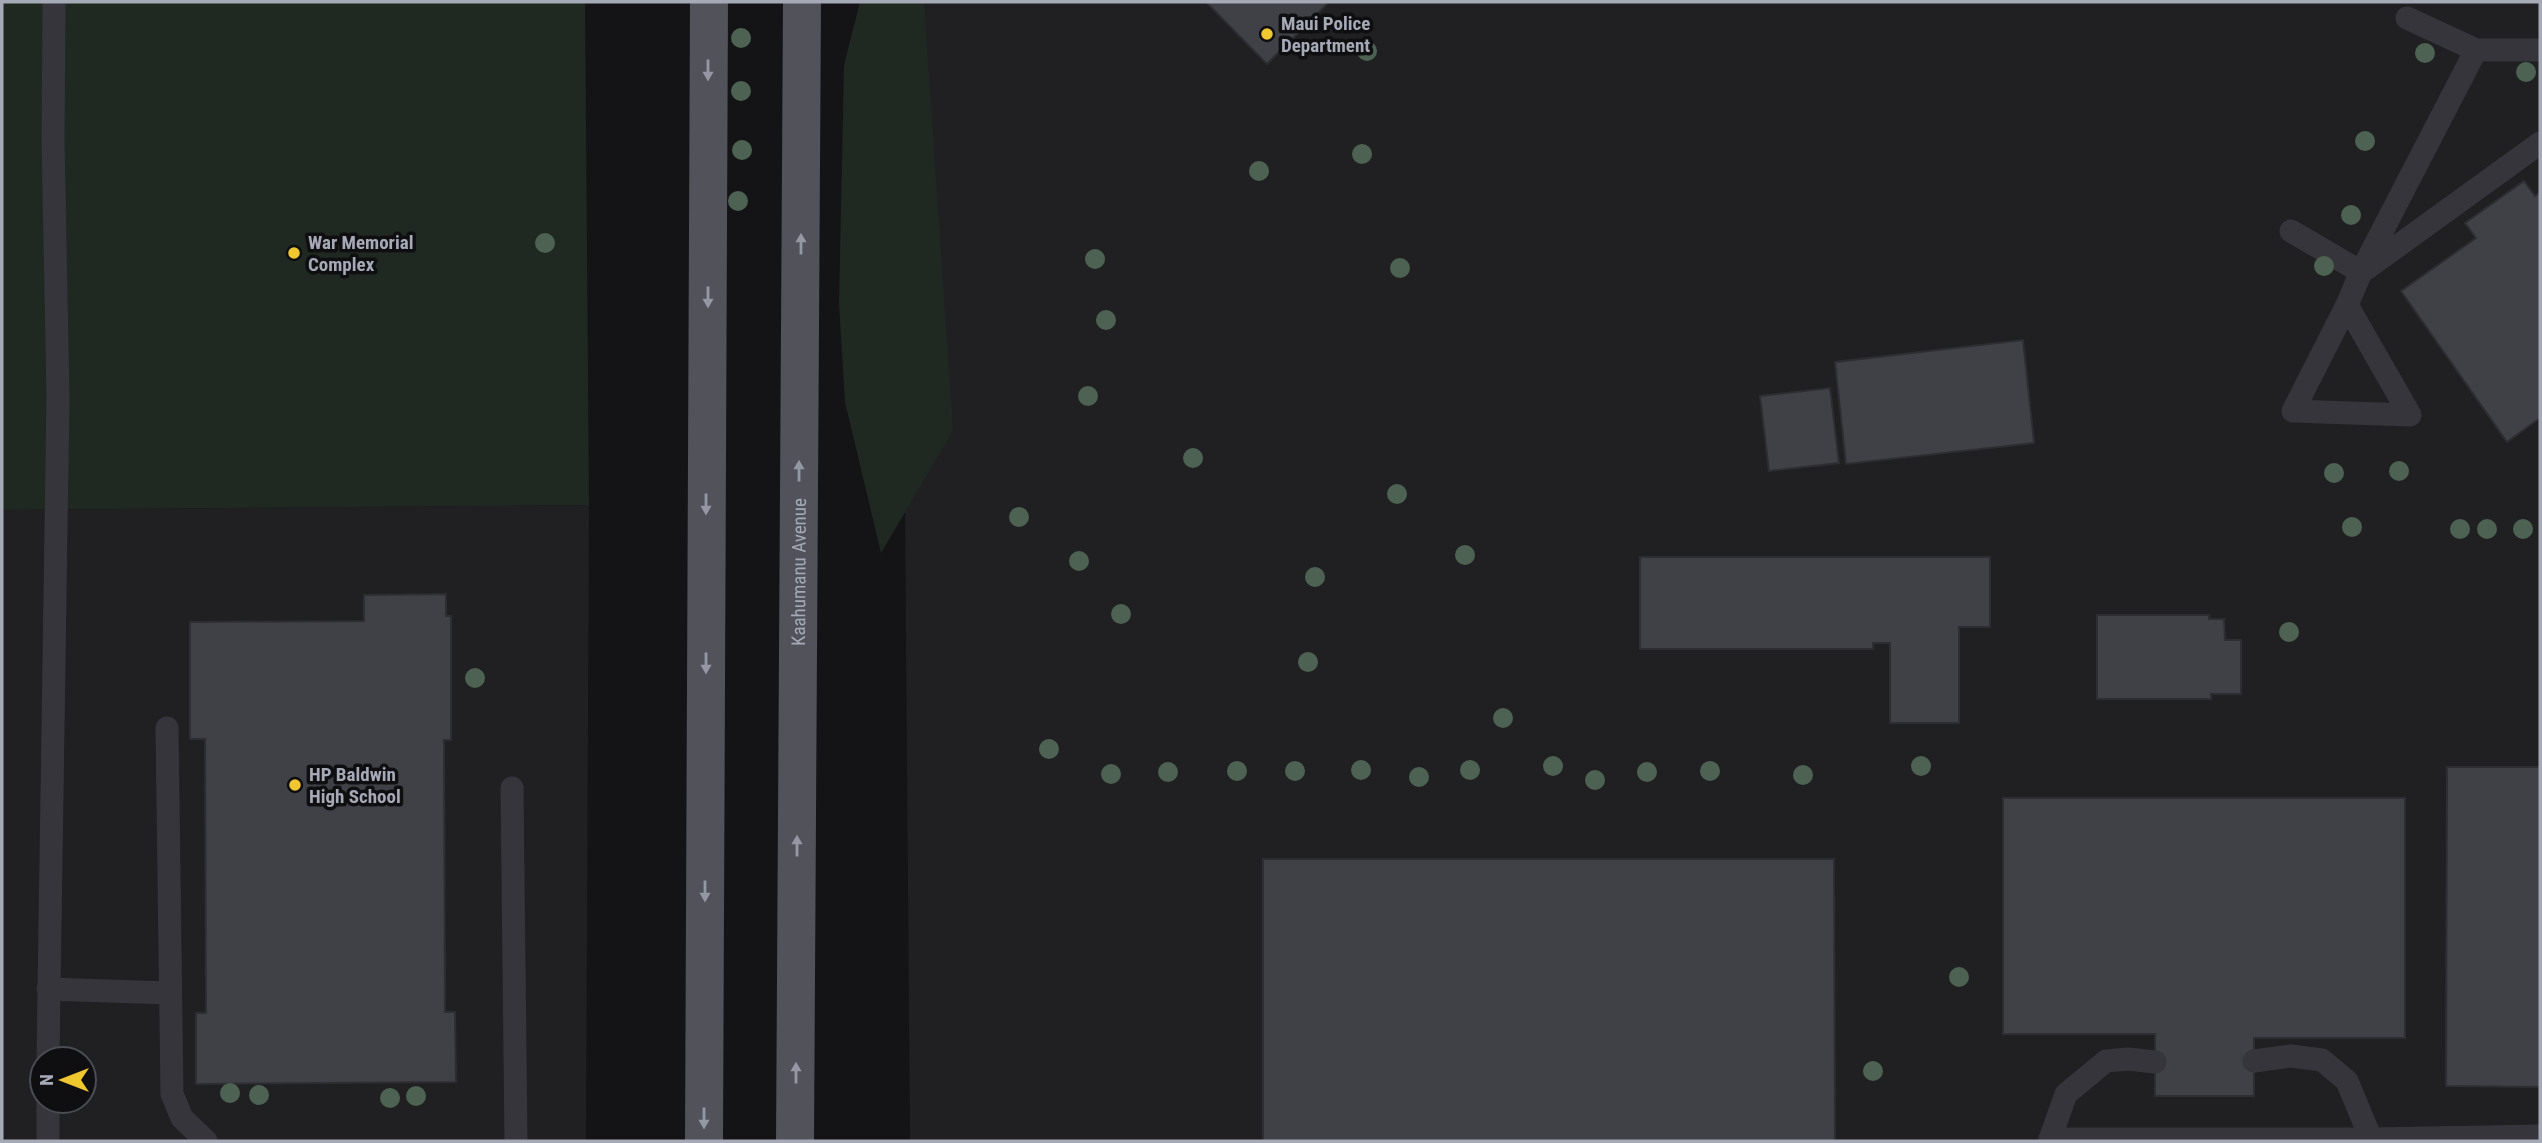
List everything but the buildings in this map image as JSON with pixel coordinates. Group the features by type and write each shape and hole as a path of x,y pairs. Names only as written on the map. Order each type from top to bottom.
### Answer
{"main road":[{"path":"704,1141 709,2"},
{"name":"Kaahumanu Avenue","path":"798,1131 802,2"}],"lane":[{"path":"48,1045 58,396 54,2"},
{"path":"2407,18 2476,50 2540,50"},
{"path":"2347,305 2410,415 2293,411 2361,272 2476,50"},
{"path":"2361,272 2540,143"},
{"path":"2291,230 2361,272"},
{"path":"167,728 172,1094 182,1118 206,1141"},
{"path":"512,788 516,1141"},
{"path":"48,989 170,993"},
{"path":"2254,1061 2291,1056 2322,1060 2347,1081 2371,1139"},
{"path":"2155,1062 2128,1059 2106,1061 2066,1094 2050,1140 2540,1136"},
{"path":"48,1115 48,1141"}],"shaded area":[{"name":"War Memorial Complex","path":"2,2 585,2 589,505 2,510"},
{"path":"860,2 924,2 953,431 881,553 845,402 839,304 844,65"},
{"path":"901,2 2540,2 2540,1141 910,1141"},
{"name":"HP Baldwin High School","path":"589,505 586,1141 2,1141 2,510"}],"place":[{"name":"Maui Police Department","path":"1267,34"},
{"name":"War Memorial Complex","path":"294,253"},
{"name":"HP Baldwin High School","path":"295,785"}]}
